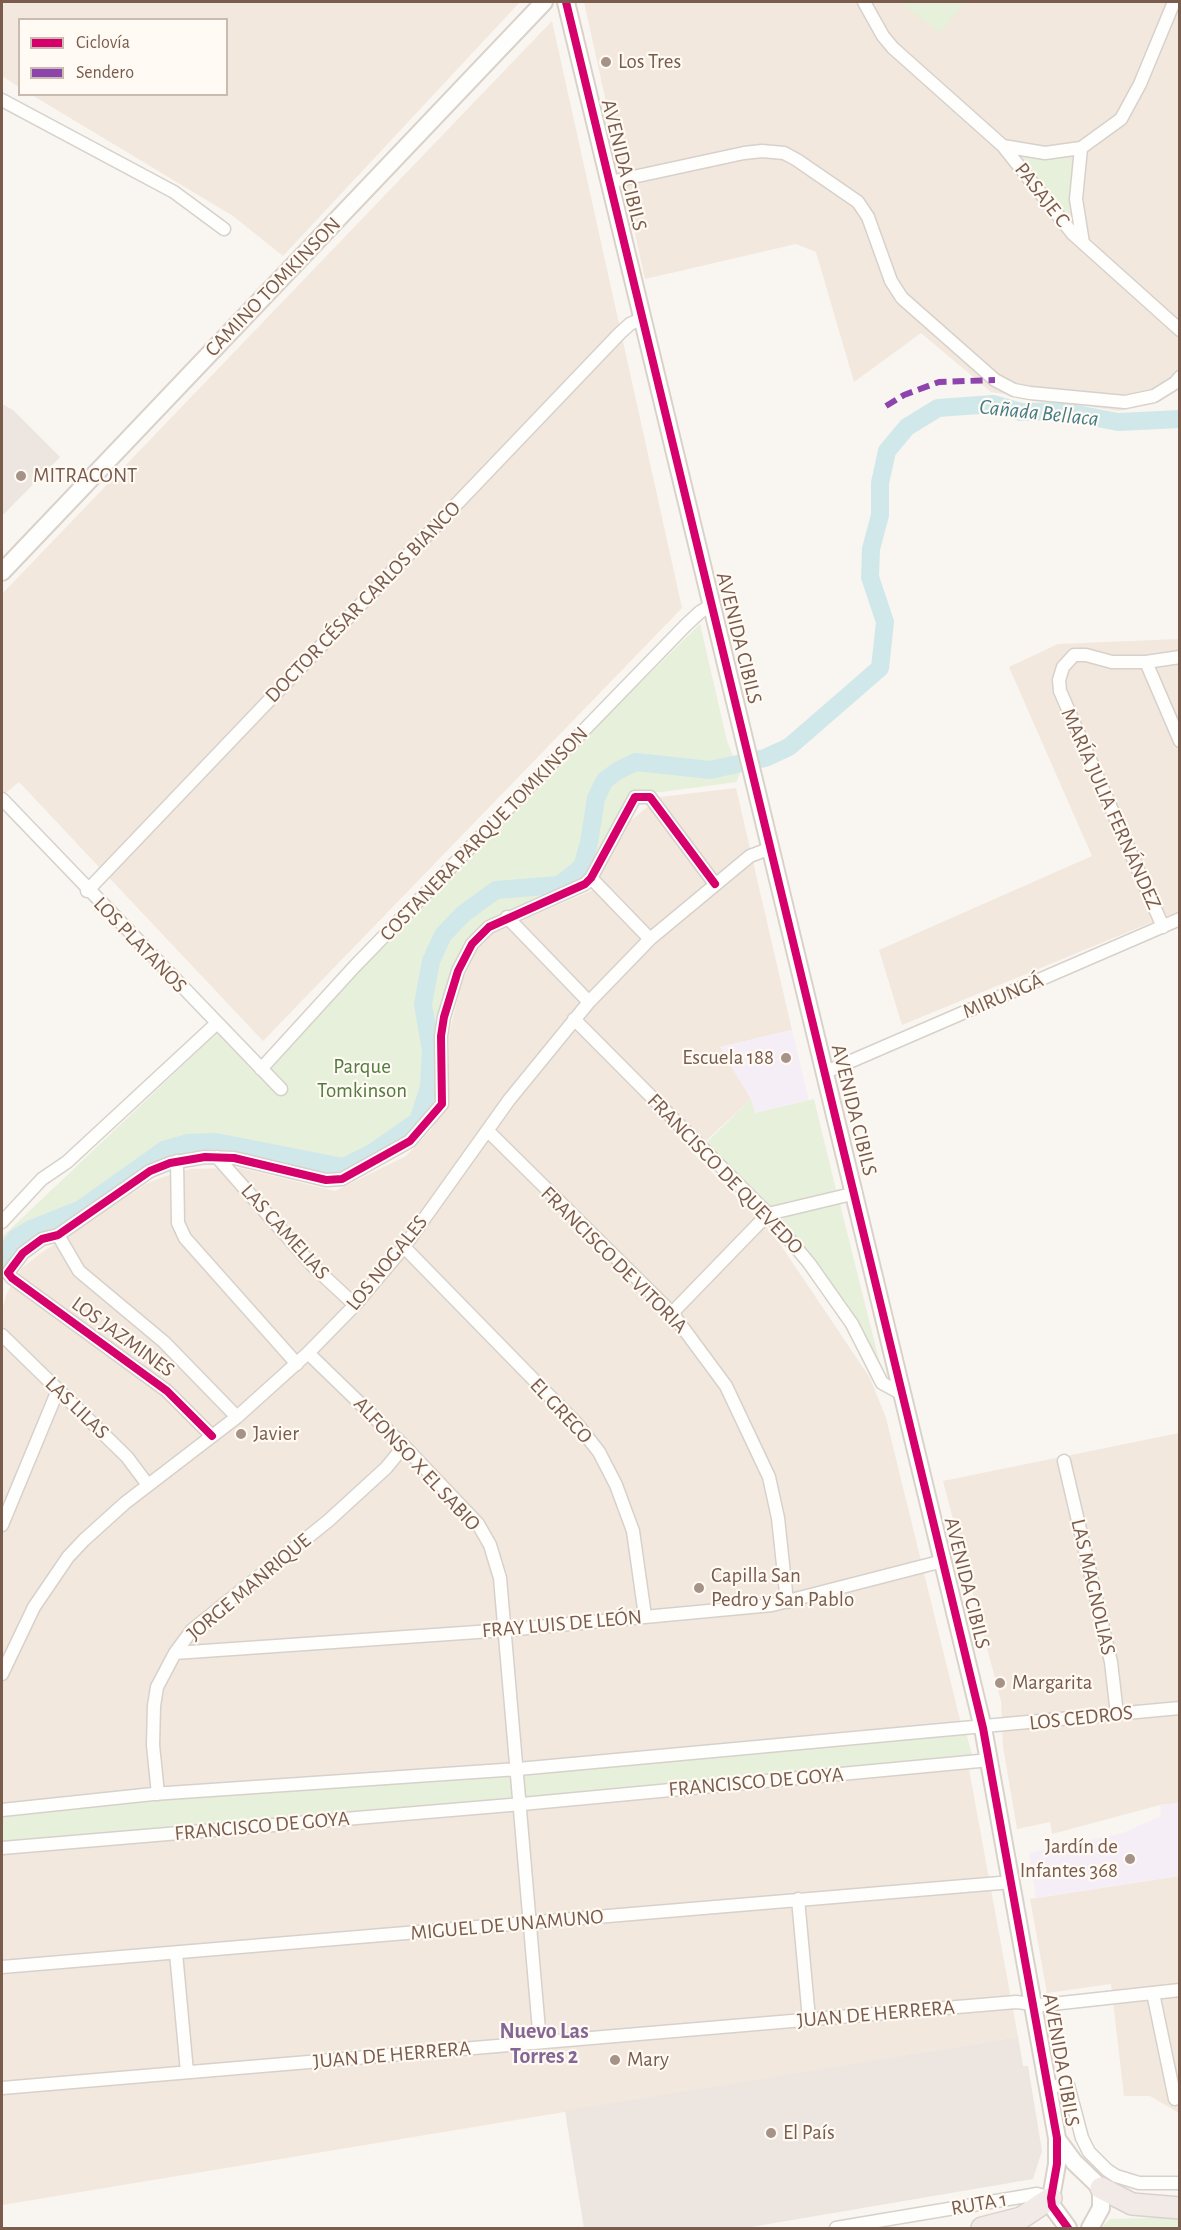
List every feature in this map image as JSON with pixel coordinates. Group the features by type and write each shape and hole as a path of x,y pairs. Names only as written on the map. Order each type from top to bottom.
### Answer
{"highway":[{"path":"1095,2182 1132,2204 1179,2208"},
{"path":"982,2229 1021,2218 1052,2192"}],"street":[{"name":"CAMINO TOMKINSON","path":"2,572 544,2"},
{"name":"AVENIDA CIBILS","path":"566,2 856,1193 983,1728 1057,2138 1052,2192 1054,2213 1068,2229"},
{"name":"PASAJE C","path":"864,2 883,36 893,48 1003,146 1059,219 1179,330"},
{"path":"1003,146 1018,151 1045,153 1081,148 1109,129 1131,104 1174,2"},
{"path":"2,100 174,192 224,229"},
{"name":"PASAJE C","path":"1081,148 1076,199 1083,243"},
{"path":"610,182 762,151 784,153 858,202 868,217 891,281 902,298 994,380 1014,390 1030,393 1125,402 1154,396 1175,383 1179,377"},
{"name":"DOCTOR CÉSAR CARLOS BIANCO","path":"87,891 620,333 630,324 643,318"},
{"name":"COSTANERA PARQUE TOMKINSON","path":"261,1069 355,966 686,625 712,605"},
{"name":"MARÍA JULIA FERNÁNDEZ","path":"1146,662 1112,662 1086,655 1074,655 1063,667 1059,680 1060,692 1163,927"},
{"path":"1179,657 1146,662 1179,741"},
{"path":"237,1417 164,1342 79,1271 58,1235 150,1171 177,1161 217,1157 262,1164 326,1180 342,1179 394,1153 410,1141 442,1104 441,1036 448,999 458,971 478,937 489,927 507,917 585,884 591,878 631,802 639,796 650,797 715,884"},
{"name":"LOS PLATANOS","path":"2,799 87,891 281,1089"},
{"name":"LOS NOGALES","path":"2,1674 33,1607 68,1557 100,1524 237,1417 308,1353 355,1305 404,1246 488,1131 589,1002 650,939 715,884 750,856 771,848"},
{"path":"591,878 650,939"},
{"path":"507,917 589,1002"},
{"name":"MIRUNGÁ","path":"826,1072 1179,919"},
{"name":"FRANCISCO DE QUEVEDO","path":"574,1019 768,1214 809,1263 852,1324 882,1383 904,1395"},
{"path":"2,1222 42,1179 67,1162 216,1024"},
{"name":"FRANCISCO DE VITORIA","path":"488,1131 672,1313 726,1386 770,1477 778,1518 787,1602"},
{"name":"LAS CAMELIAS","path":"217,1157 314,1267 355,1305"},
{"path":"177,1161 178,1223 185,1238 297,1364"},
{"path":"672,1313 768,1214 856,1193"},
{"name":"LOS JAZMINES","path":"58,1235 33,1245 8,1273 22,1287 167,1391 212,1436"},
{"name":"EL GRECO","path":"404,1246 577,1424 598,1452 616,1485 633,1531 645,1616"},
{"name":"LAS LILAS","path":"2,1335 127,1457 148,1485"},
{"name":"ALFONSO X EL SABIO","path":"308,1353 404,1446 478,1524 490,1545 501,1578 518,1769"},
{"path":"2,1525 58,1390"},
{"name":"JORGE MANRIQUE","path":"158,1794 153,1745 154,1706 157,1687 175,1653 192,1630 328,1521 386,1468 404,1446"},
{"name":"LAS MAGNOLIAS","path":"1064,1461 1112,1662 1117,1714"},
{"name":"FRAY LUIS DE LEÓN","path":"175,1653 506,1630 787,1602 943,1561"},
{"name":"LOS CEDROS","path":"983,1728 1179,1708"},
{"name":"FRANCISCO DE GOYA","path":"2,1809 158,1794 518,1769 983,1728"},
{"name":"FRANCISCO DE GOYA","path":"2,1848 522,1804 990,1760"},
{"path":"518,1769 540,2042"},
{"name":"MIGUEL DE UNAMUNO","path":"2,1967 1012,1882"},
{"path":"798,1899 809,2019"},
{"path":"176,1953 187,2072"},
{"name":"JUAN DE HERRERA","path":"2,2088 1016,2002 1043,2005 1179,1990"},
{"path":"1153,1993 1175,2098"},
{"path":"1048,2087 1068,2085 1082,2138 1089,2152 1107,2170 1116,2176 1139,2183 1179,2183"},
{"name":"AVENIDA CIBILS","path":"1057,2138 1074,2162 1095,2182"},
{"path":"1052,2192 1067,2176 1095,2182 1101,2208 1090,2229"},
{"name":"RUTA 1","path":"836,2229 1052,2192"}],"shaded area":[{"path":"2,2 520,2 283,256 233,216 34,96 228,96 228,18 18,18 18,86 2,76"},
{"path":"584,2 1179,2 1179,389 1154,404 1119,411 991,392 921,333 854,382 816,252 796,244 645,279"},
{"path":"552,21 682,608 263,1041 19,782 2,796 2,594"},
{"name":"MITRACONT","path":"2,404 13,410 60,457 2,516"},
{"path":"1179,639 1179,911 902,1025 879,950 1092,856 1009,667 1058,644"},
{"path":"736,788 792,1030 720,1047 751,1099 693,1153 774,1235 870,1378 886,1418 960,1720 1018,2037 2,2205 2,1310 7,1293 22,1268 41,1253 146,1184 163,1177 191,1169 240,1168 335,1191 406,1156 430,1131 449,1104 449,1035 462,981 478,949 494,932 593,890 624,826 660,797"},
{"path":"792,1030 809,1100 755,1113 751,1099 720,1047"},
{"path":"1179,1433 1179,1803 1160,1805 1052,1834 1050,1822 1017,1829 1003,1747 1001,1701 943,1481"},
{"path":"1179,1803 1179,1876 1036,1898 1029,1853 1123,1833 1161,1816 1160,1805"},
{"path":"1179,1876 1179,2113 1150,2096 1124,2096 1111,1984 1047,1993 1030,1899"},
{"path":"1018,2037 1023,2066 1028,2066 1042,2151 1033,2179 745,2228 584,2228 565,2111"}],"green space":[{"path":"899,2 965,2 940,33"},
{"path":"1032,156 1072,160 1069,213 1062,215 1021,163 1025,158"},
{"name":"Parque Tomkinson","path":"700,624 727,741 740,774 736,782 662,792 637,792 589,871 575,882 495,916 472,935 454,966 439,1014 437,1088 433,1108 407,1140 340,1175 294,1167 243,1152 185,1147 163,1155 73,1220 27,1239 2,1270 2,1237 217,1033 264,1077 370,954 476,845"},
{"path":"751,1099 755,1113 814,1099 837,1194 769,1209 705,1144"},
{"path":"840,1204 883,1376 782,1223 784,1216"},
{"path":"966,1733 972,1754 970,1759 531,1797 526,1793 525,1771"},
{"path":"510,1771 512,1798 2,1842 2,1814"},
{"path":"1179,2217 1179,2228 1101,2228 1110,2219"}],"waterway":[{"name":"Cañada Bellaca","path":"2,1258 16,1238 31,1229 81,1209 164,1150 188,1143 216,1142 343,1167 372,1153 418,1121 429,1087 431,1051 423,1004 431,961 443,935 463,914 496,890 559,885 582,867 589,843 596,798 605,780 619,770 636,762 710,770 765,758 789,747 880,668 885,622 870,577 871,549 880,515 880,483 887,451 907,427 938,408 993,404 1021,412 1061,411 1118,422 1180,419"}],"marked path":[{"path":"886,406 904,395 939,382 995,380"}],"cycle path":[{"path":"566,2 983,1728 1057,2138 1057,2164 1051,2198 1052,2206 1068,2228"},
{"path":"212,1436 167,1391 12,1278 8,1273 23,1253 42,1239 58,1235 150,1171 170,1163 205,1157 234,1158 326,1180 342,1179 410,1141 442,1104 441,1036 444,1017 458,971 472,944 489,927 585,884 591,878 635,797 650,797 715,884"}],"place":[{"name":"Los Tres","path":"606,62"},
{"name":"MITRACONT","path":"21,476"},
{"name":"Escuela 188","path":"786,1058"},
{"name":"Javier","path":"241,1434"},
{"name":"Capilla San Pedro y San Pablo","path":"699,1588"},
{"name":"Margarita","path":"1000,1683"},
{"name":"Jardín de Infantes 368","path":"1130,1859"},
{"name":"Mary","path":"615,2060"},
{"name":"El País","path":"771,2133"}],"district":[{"name":"Nuevo Las Torres 2","path":"544,2044"}]}
